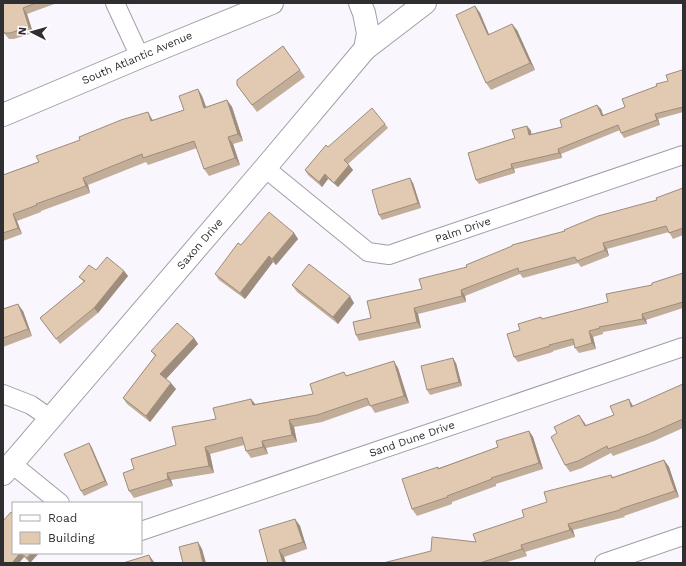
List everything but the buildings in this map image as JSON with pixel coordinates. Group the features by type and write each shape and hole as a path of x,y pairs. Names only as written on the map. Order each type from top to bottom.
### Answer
{"street":[{"path":"115,3 140,57"},
{"name":"South Atlantic Avenue","path":"3,115 272,3"},
{"path":"360,3 364,13 368,34 366,49"},
{"name":"Saxon Drive","path":"8,469 366,49 425,3"},
{"name":"Palm Drive","path":"266,168 368,252 389,255 683,155"},
{"name":"Sand Dune Drive","path":"142,531 683,347"},
{"path":"3,394 31,405 51,419"},
{"path":"8,469 58,502"},
{"path":"604,563 683,536"}]}
